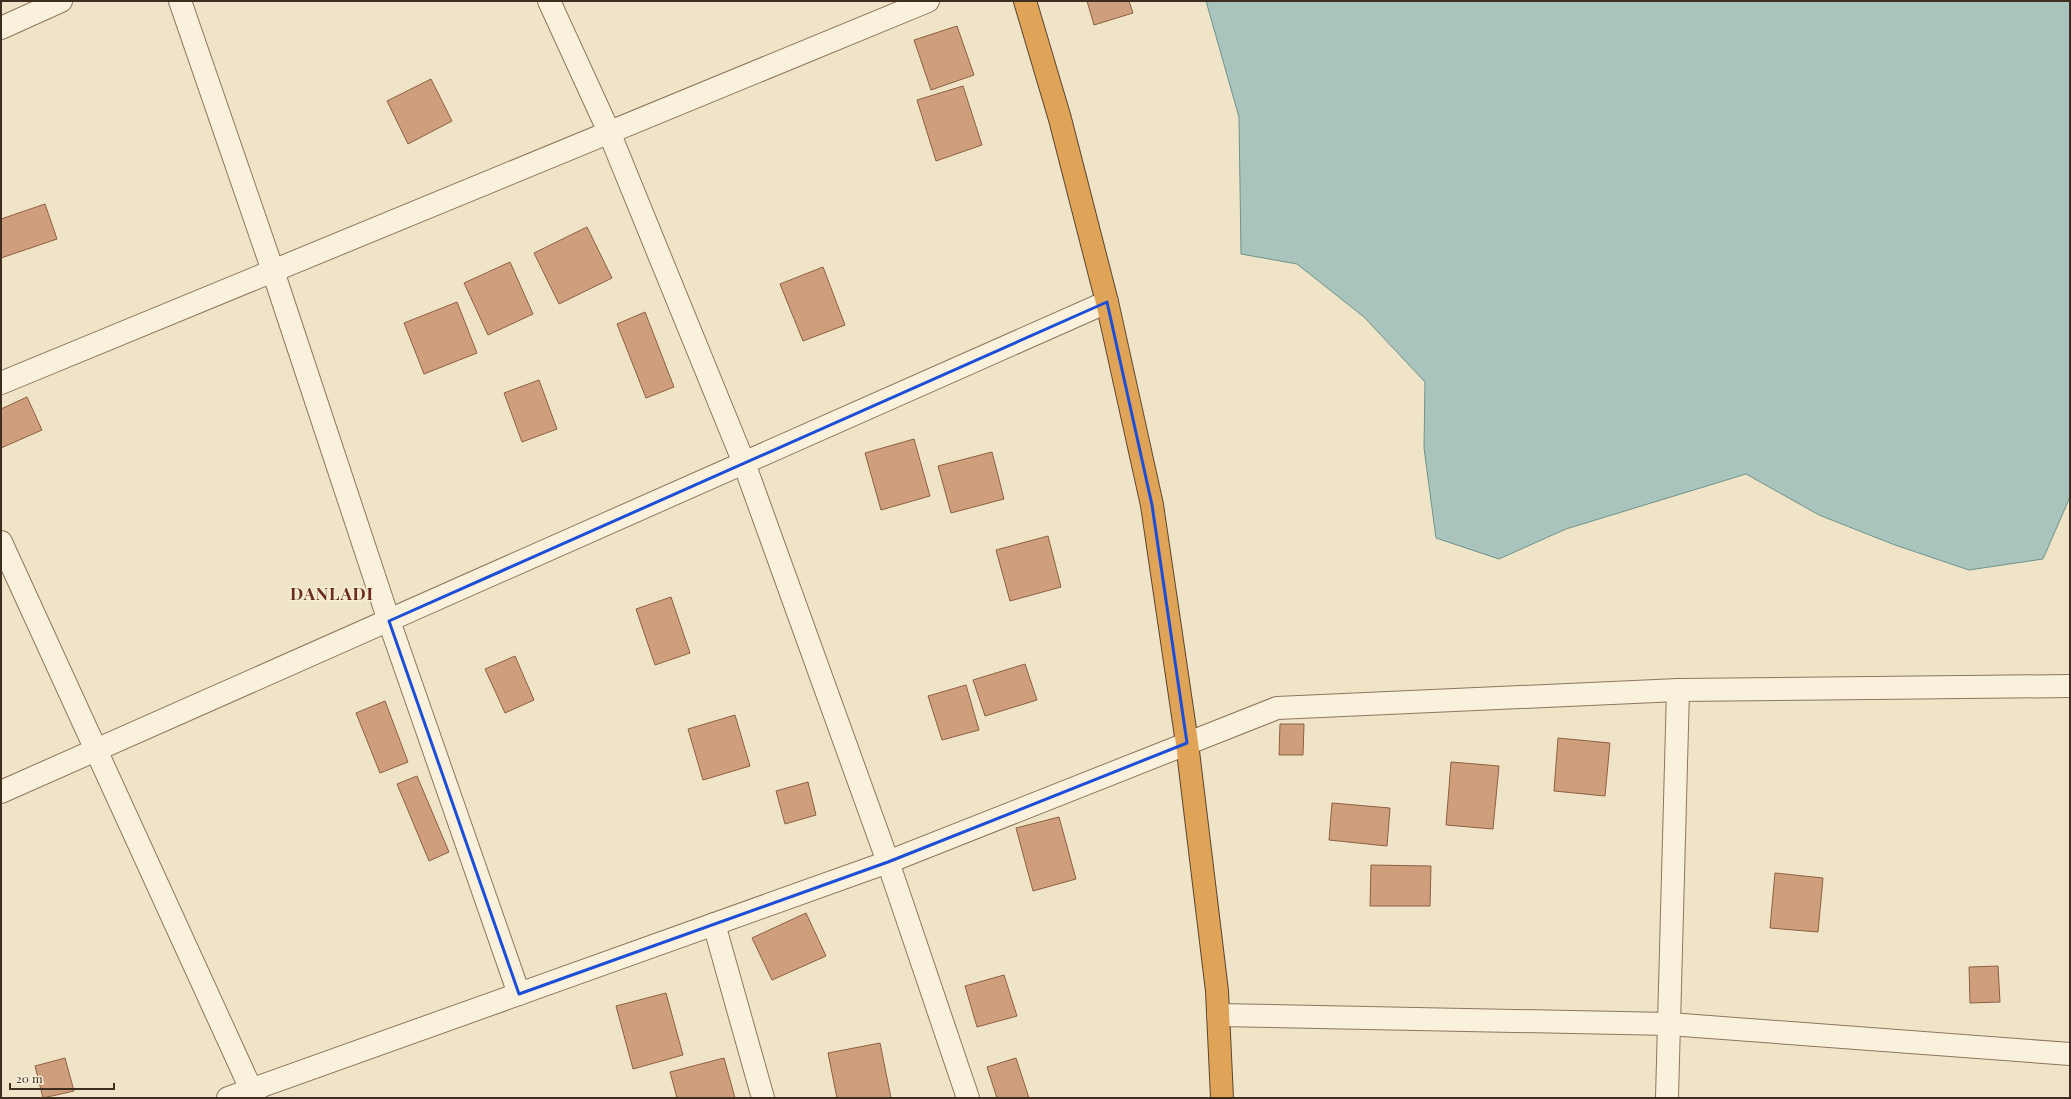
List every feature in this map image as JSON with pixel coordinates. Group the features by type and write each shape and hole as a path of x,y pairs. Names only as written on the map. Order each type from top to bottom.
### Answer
{"highway":[{"path":"1025,1 1060,119 1107,302 1152,505 1186,743 1217,991 1222,1098"}],"street":[{"path":"1,28 61,1"},
{"path":"180,1 273,271 389,620 519,994"},
{"path":"549,1 609,132 744,463 888,862 968,1098"},
{"path":"1,383 928,1"},
{"path":"1,792 1107,302"},
{"path":"1,542 253,1094"},
{"path":"228,1098 253,1094 519,994 888,862 1277,708 1678,690 2070,686"},
{"path":"1667,1098 1678,690"},
{"path":"714,924 763,1098"},
{"path":"1218,1015 1669,1024 2070,1054"}],"highlighted area":[{"path":"1107,302 1152,505 1187,743 888,862 519,994 389,621"}],"water":[{"path":"1206,1 2070,1 2070,497 2043,559 1969,570 1895,545 1819,515 1746,474 1566,529 1499,559 1436,538 1424,448 1425,382 1364,317 1297,264 1241,254 1239,117"}],"building":[{"path":"1087,1 1129,1 1133,13 1094,25"},
{"path":"957,26 974,75 931,90 914,40"},
{"path":"431,79 452,121 408,144 387,101"},
{"path":"963,86 982,145 936,161 917,100"},
{"path":"45,204 57,239 1,258 1,219"},
{"path":"587,227 612,278 559,304 534,253"},
{"path":"510,262 533,314 488,335 464,283"},
{"path":"823,267 845,325 803,341 780,284"},
{"path":"457,302 477,353 424,374 404,323"},
{"path":"645,312 674,387 646,398 617,324"},
{"path":"539,380 557,429 522,442 504,393"},
{"path":"27,397 42,430 1,448 1,409"},
{"path":"914,439 930,496 881,510 865,453"},
{"path":"992,452 1004,499 951,513 938,466"},
{"path":"1048,536 1061,587 1010,601 996,550"},
{"path":"671,597 690,653 655,665 636,609"},
{"path":"515,656 534,700 505,713 485,669"},
{"path":"1025,664 1037,700 985,716 973,680"},
{"path":"966,685 979,730 942,740 928,696"},
{"path":"385,701 408,762 380,773 356,713"},
{"path":"735,715 750,766 703,780 688,729"},
{"path":"1280,724 1304,724 1303,755 1279,755"},
{"path":"1558,738 1610,743 1605,796 1554,791"},
{"path":"1451,762 1499,766 1493,829 1446,825"},
{"path":"417,776 449,852 429,861 397,784"},
{"path":"808,782 816,815 785,824 776,791"},
{"path":"1332,803 1390,808 1387,846 1329,840"},
{"path":"1059,817 1076,879 1033,891 1016,828"},
{"path":"1371,865 1431,866 1430,906 1370,906"},
{"path":"1775,873 1823,878 1818,932 1770,928"},
{"path":"806,913 826,956 772,980 752,938"},
{"path":"1998,966 2000,1002 1970,1003 1969,967"},
{"path":"1004,975 1017,1016 977,1027 965,986"},
{"path":"666,993 683,1055 633,1069 616,1006"},
{"path":"880,1043 891,1098 837,1098 828,1053"},
{"path":"65,1058 74,1091 43,1098 35,1066"},
{"path":"724,1058 735,1098 677,1098 670,1072"},
{"path":"1016,1058 1029,1098 997,1098 987,1067"}],"district":[{"name":"DANLADI","path":"332,593"}]}
